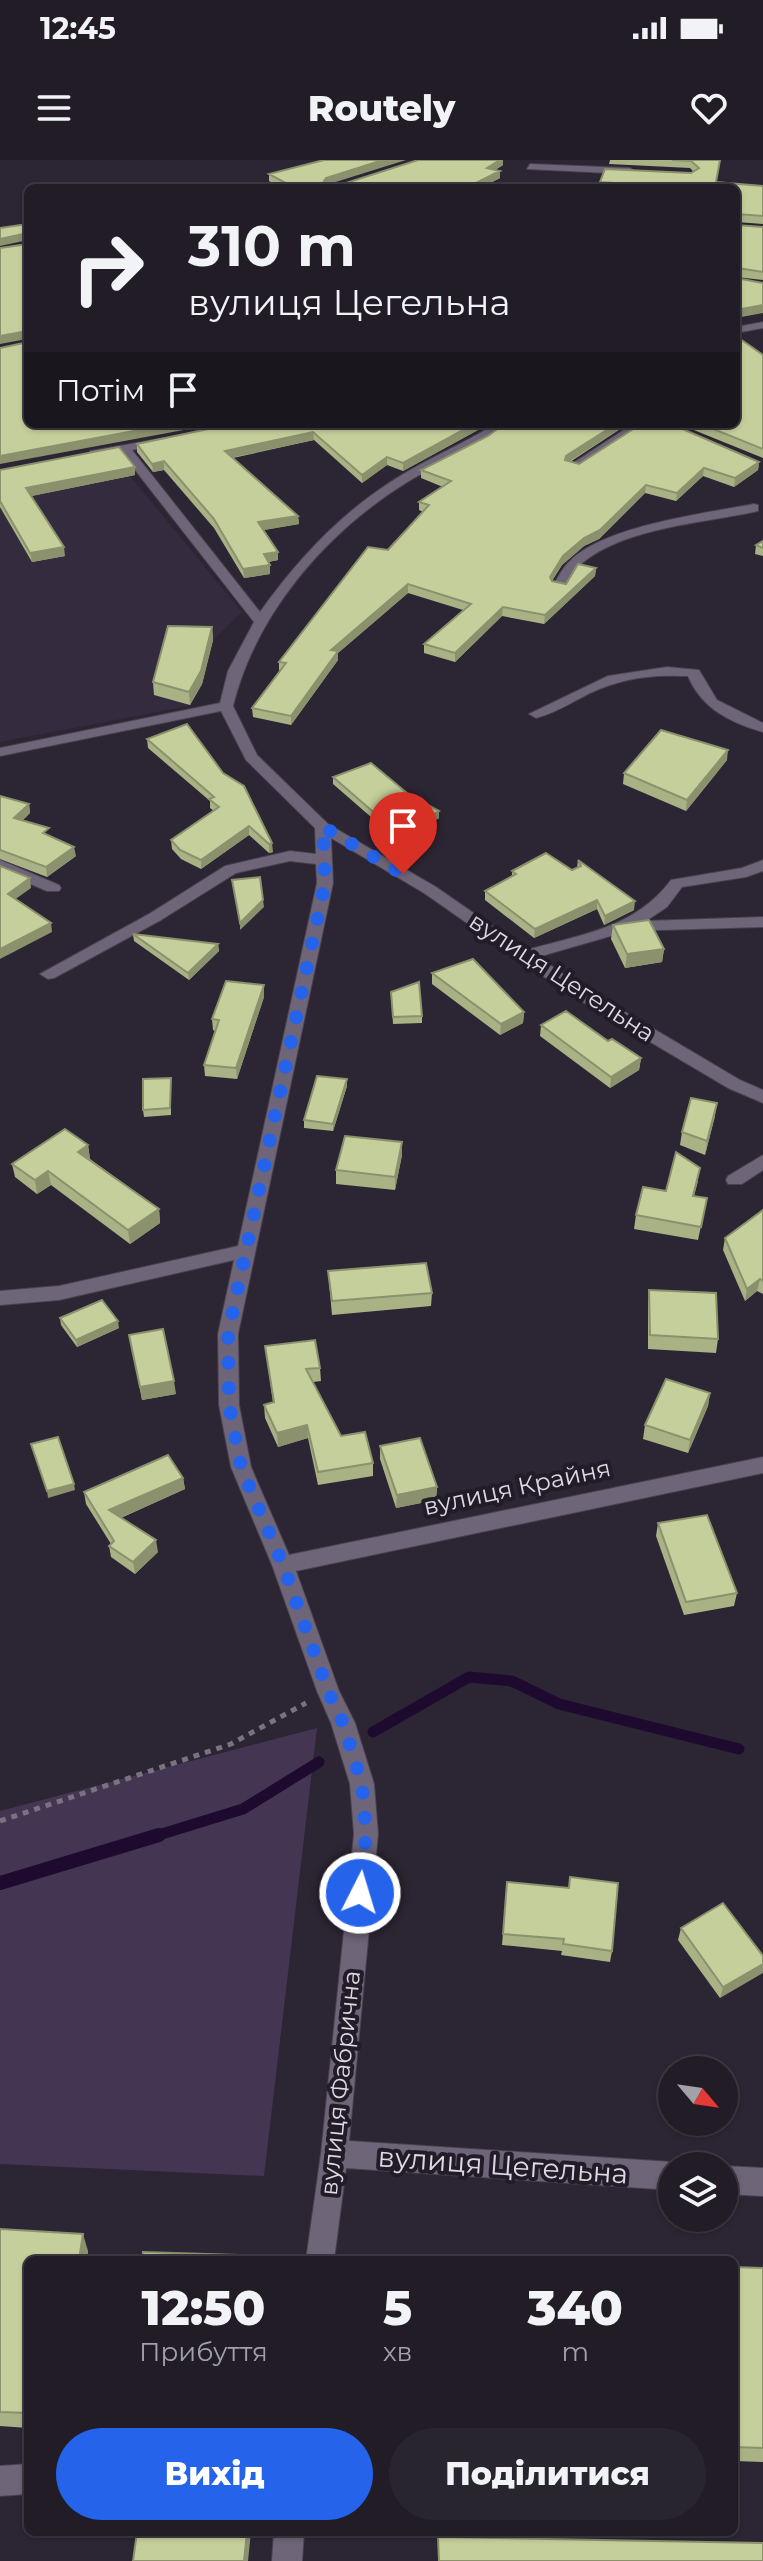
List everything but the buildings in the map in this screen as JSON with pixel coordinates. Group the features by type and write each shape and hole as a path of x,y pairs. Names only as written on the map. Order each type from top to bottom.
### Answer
{"street":[{"path":"530,168 647,172"},
{"path":"740,329 763,325"},
{"path":"323,827 251,757 226,706 235,671 261,622 301,569 342,523 403,479 496,428"},
{"path":"573,467 635,428"},
{"path":"78,457 181,437"},
{"path":"124,448 261,622"},
{"path":"559,587 574,563 605,546 669,524 760,509"},
{"path":"536,714 552,710 586,689 613,678 679,670 694,673 700,692 719,708 763,728"},
{"path":"0,752 226,706"},
{"name":"вулиця Фабрична","path":"321,2256 334,2154 366,1834 362,1784 343,1723 328,1691 283,1565 241,1467 229,1405 228,1334 243,1251 325,883 323,827"},
{"name":"вулиця Цегельна","path":"323,827 430,890 523,956 734,1084 763,1097"},
{"path":"48,974 155,917 231,869 290,856 326,860"},
{"path":"0,865 53,888"},
{"path":"627,926 661,904 677,883 746,872 763,865"},
{"path":"523,956 627,926 763,922"},
{"path":"735,1180 763,1161"},
{"path":"0,1298 59,1293 243,1251"},
{"name":"вулиця Крайня","path":"283,1565 763,1465"},
{"name":"вулиця Цегельна","path":"334,2154 658,2175"},
{"path":"738,2181 763,2182"},
{"path":"0,2481 24,2479"},
{"path":"287,2561 289,2536"}],"path":[{"path":"0,1821 231,1744 328,1691"}],"shaded area":[{"path":"120,464 242,612 213,640 204,682 189,706 0,742 0,488"},
{"path":"317,1728 264,2176 0,2164 0,1811"}],"waterway":[{"path":"373,1732 469,1677 512,1681 559,1704 739,1749"},
{"path":"152,1837 243,1809 319,1762"},
{"path":"0,1883 159,1835"}],"route":[{"path":"360,1893 366,1834 362,1784 343,1723 328,1691 283,1565 241,1467 229,1405 228,1334 243,1251 325,883 323,827 403,874"}]}
